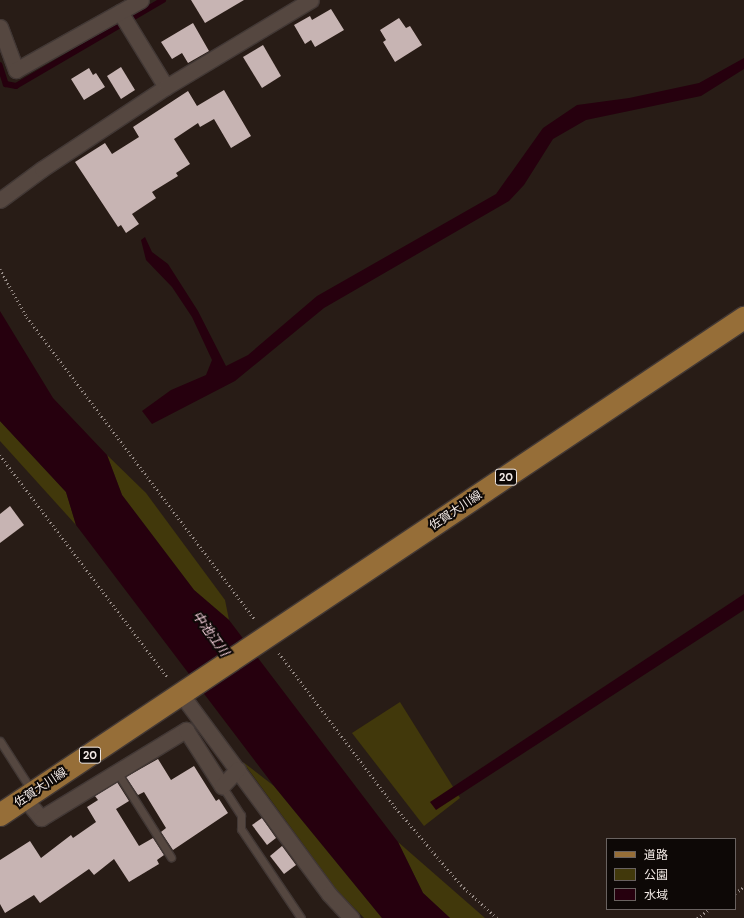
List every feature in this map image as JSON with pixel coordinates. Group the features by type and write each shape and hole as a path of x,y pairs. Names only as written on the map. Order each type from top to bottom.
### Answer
{"main road":[{"name":"佐賀大川線","path":"267,637 744,318"},
{"name":"20","path":"181,694 267,637"},
{"name":"佐賀大川線","path":"0,816 181,694"}],"street":[{"path":"0,27 16,70 124,19 141,0"},
{"path":"0,200 42,169 166,87 311,0"},
{"path":"124,19 166,87"},
{"path":"181,694 330,894 351,918"},
{"path":"29,796 41,818 186,730 222,786 238,769"}],"lane":[{"path":"0,741 29,796"},
{"path":"117,772 171,857"},
{"path":"222,786 242,815 241,829 301,918"}],"path":[{"path":"0,270 27,317 396,808 461,885 497,918"},
{"path":"0,455 181,694"},
{"path":"697,918 709,910"}],"green space":[{"path":"0,421 66,492 76,525 0,441"},
{"path":"107,455 146,493 225,600 229,620 194,590 122,495"},
{"path":"400,702 460,798 424,826 352,733"},
{"path":"243,762 274,786 382,918 364,918 336,889"},
{"path":"398,842 485,918 450,918 423,893"}],"water":[{"path":"744,58 744,69 701,96 586,120 553,139 524,185 509,201 324,308 235,381 152,424 142,411 171,390 206,375 212,360 192,317 172,287 146,260 141,240 145,237 152,252 168,264 198,311 226,366 248,355 317,296 496,194 543,128 577,105 629,98 699,83"},
{"name":"中池江川","path":"0,311 53,398 107,455 122,495 194,590 229,620 398,842 423,893 450,918 382,918 274,786 76,525 66,492 0,421"},
{"path":"744,594 744,610 436,810 430,802"}],"building":[{"path":"191,0 244,0 205,23"},
{"path":"331,9 344,30 315,47 311,40 305,44 294,25 310,16 312,20"},
{"path":"399,18 406,28 410,26 422,45 395,62 383,42 386,40 380,30"},
{"path":"193,23 209,51 188,63 182,53 172,59 161,42"},
{"path":"263,45 281,76 262,88 243,57"},
{"path":"121,67 135,90 121,99 107,76"},
{"path":"89,68 93,75 96,73 105,87 84,100 71,79"},
{"path":"224,90 251,136 231,148 214,119 200,127 198,123 174,139 190,164 176,173 178,176 152,192 156,198 132,214 139,224 126,233 121,225 118,227 75,162 105,143 112,154 139,137 133,127 188,91 197,106"},
{"path":"10,506 24,525 0,543 0,514"},
{"path":"158,759 171,780 194,766 216,801 219,799 228,813 173,850 161,832 166,828 144,792 138,795 126,777"},
{"path":"117,782 129,801 116,809 139,846 153,838 164,855 157,860 159,864 129,882 114,859 94,875 89,869 40,903 34,895 5,913 0,904 0,860 30,841 41,858 71,835 73,838 96,822 87,807 98,800 95,796"},
{"path":"262,818 276,838 267,845 252,825"},
{"path":"282,846 296,865 284,874 270,856"}],"waterway":[{"path":"0,65 6,84 16,86 163,0"}]}
